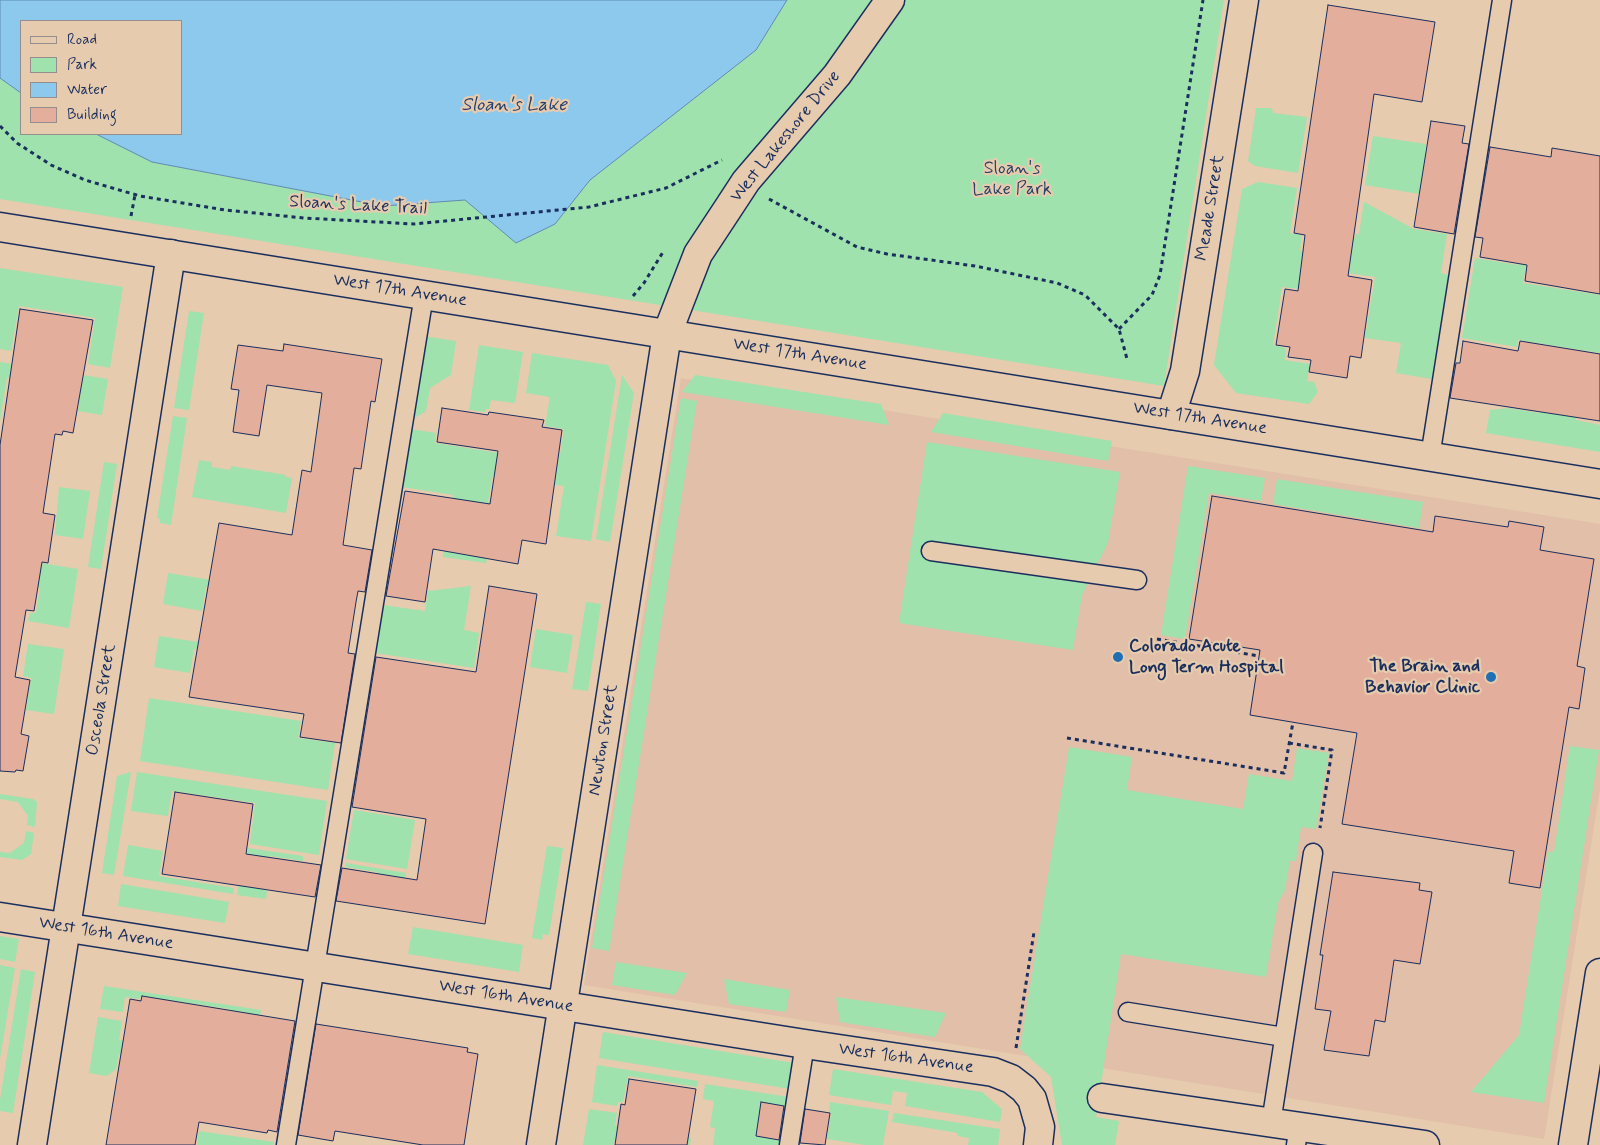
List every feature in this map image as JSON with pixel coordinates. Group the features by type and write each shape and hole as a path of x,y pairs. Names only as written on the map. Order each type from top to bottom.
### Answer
{"street":[{"name":"West Lakeshore Drive","path":"667,334 698,254 746,181 837,76 890,0"},
{"name":"Meade Street","path":"1170,415 1185,371 1244,0"},
{"name":"West 17th Avenue","path":"0,227 1600,484"},
{"name":"Osceola Street","path":"32,1145 172,254"},
{"name":"Newton Street","path":"541,1145 667,334"},
{"name":"West 16th Avenue","path":"0,917 993,1072 1011,1079 1024,1089 1037,1111 1040,1128 1038,1145"},
{"path":"1573,1145 1600,973"},
{"path":"1102,1098 1271,1122 1298,1136 1426,1145"}],"lane":[{"path":"1430,457 1502,0"},
{"path":"286,1145 424,295"},
{"path":"931,552 1137,580"},
{"path":"1271,1122 1313,853"},
{"path":"1128,1012 1284,1037"},
{"path":"789,1145 805,1044"}],"path":[{"path":"1119,329 1152,295 1160,275 1203,0"},
{"name":"Sloan's Lake Trail","path":"0,126 17,143 51,165 85,180 135,195 225,210 304,218 414,224 454,222 589,208 666,188 726,158 746,181"},
{"path":"746,181 773,202 857,247 887,254 975,266 1057,283 1085,295 1119,329 1127,359"},
{"path":"131,220 135,195"},
{"path":"1157,640 1259,656"},
{"path":"1067,738 1284,773 1292,722"},
{"path":"1289,743 1332,750 1318,840 1313,853"},
{"path":"1016,1051 1034,932"}],"shaded area":[{"name":"Colorado Acute Long Term Hospital","path":"681,378 1600,524 1600,789 1544,1139 584,985"}],"green space":[{"name":"Sloan's Lake Park","path":"787,0 1224,0 1164,386 0,199 0,78 20,92 20,135 98,135 152,162 383,206 465,200 516,243 555,224 589,180 756,50"},
{"path":"1256,108 1271,108 1274,113 1307,117 1298,173 1255,166 1248,161"},
{"path":"1373,136 1426,144 1425,153 1463,159 1456,200 1365,185"},
{"path":"1258,182 1297,188 1290,233 1302,235 1300,251 1329,256 1300,289 1282,287 1273,345 1286,348 1285,360 1310,364 1307,381 1314,382 1318,392 1309,404 1236,393 1214,365 1242,189"},
{"path":"1364,202 1414,229 1447,234 1441,273 1448,275 1432,379 1396,373 1401,343 1365,338 1375,277 1340,272 1345,235 1355,237 1356,234 1359,234"},
{"path":"1475,258 1518,265 1519,258 1527,259 1523,283 1600,295 1600,353 1518,340 1517,347 1462,338"},
{"path":"0,268 123,287 110,368 88,364 95,318 19,306 11,351 0,349"},
{"path":"189,311 204,313 189,410 174,408"},
{"path":"423,336 456,341 451,375 430,388 426,411 410,421"},
{"path":"479,345 523,352 515,403 491,400 489,409 486,409 485,412 469,410"},
{"path":"532,353 608,365 616,381 591,541 556,536 564,486 493,475 488,502 495,504 486,563 443,557 453,495 402,487 411,429 436,433 435,443 538,459 540,451 560,454 564,429 545,426 550,397 526,393"},
{"path":"0,362 108,379 102,415 78,411 79,404 69,387 7,377 0,421"},
{"path":"622,375 634,393 610,542 596,539"},
{"path":"695,375 881,404 889,425 682,392"},
{"path":"681,398 697,401 609,951 592,948"},
{"path":"1541,405 1577,411 1576,420 1600,425 1600,452 1486,433 1490,410 1508,408 1539,413"},
{"path":"943,413 1112,441 1108,461 931,432"},
{"path":"173,416 187,418 171,525 160,523 160,519 157,518"},
{"path":"927,442 1120,472 1108,543 1082,595 1073,650 899,623"},
{"path":"199,460 212,462 212,467 230,470 231,466 286,475 286,477 292,478 286,513 192,497"},
{"path":"104,462 117,464 101,569 88,567"},
{"path":"1188,466 1265,478 1261,501 1209,493 1185,639 1161,635"},
{"path":"1277,479 1423,502 1419,528 1273,504"},
{"path":"59,487 90,491 83,539 55,535"},
{"path":"22,560 78,569 69,628 28,621 30,613 36,613 40,588 36,587"},
{"path":"168,573 280,591 279,599 206,587 202,611 163,604"},
{"path":"471,586 464,630 479,633 474,668 375,653 383,605 425,611 428,591"},
{"path":"586,602 601,604 588,691 572,689"},
{"path":"536,629 573,635 567,673 530,667"},
{"path":"159,636 276,654 275,661 194,649 190,673 154,667"},
{"path":"28,644 64,649 54,714 26,710 31,678 23,676"},
{"path":"149,698 301,721 298,738 335,743 328,790 140,761"},
{"path":"1570,746 1599,750 1544,1103 1471,1092 1519,1035 1548,852 1554,852"},
{"path":"1069,747 1132,757 1127,790 1243,809 1249,774 1292,781 1297,748 1329,753 1316,829 1301,827 1296,861 1290,861 1285,890 1278,903 1266,977 1121,954 1096,1117 1119,1121 1115,1145 1062,1145 1051,1077 1020,1049"},
{"path":"131,772 114,875 102,873 117,776"},
{"path":"137,772 327,801 319,855 250,844 255,803 172,791 168,816 131,811"},
{"path":"0,794 33,799 37,802 35,827 27,825 28,816 18,802 0,799"},
{"path":"354,810 415,820 407,869 346,859"},
{"path":"26,831 34,833 31,854 22,860 0,857 0,852 10,853 24,843"},
{"path":"128,845 163,851 159,876 234,888 233,894 123,876"},
{"path":"547,846 563,848 549,935 543,934 542,940 532,938"},
{"path":"248,848 303,856 303,861 270,856 265,891 267,891 266,899 237,895 242,865 246,861"},
{"path":"346,863 406,873 401,903 373,899 377,872 345,867"},
{"path":"121,884 229,902 225,923 118,906"},
{"path":"413,927 523,945 519,972 408,954"},
{"path":"0,936 19,939 15,962 0,959"},
{"path":"616,962 687,973 675,995 612,985"},
{"path":"0,965 15,968 0,1059"},
{"path":"21,969 35,972 13,1113 0,1111 0,1100"},
{"path":"724,979 790,990 786,1012 729,1004"},
{"path":"104,986 261,1010 254,1054 223,1049 229,1009 141,996 140,999 125,997 123,1012 100,1009"},
{"path":"836,997 946,1013 935,1037 840,1022"},
{"path":"98,1017 122,1021 119,1040 223,1056 283,1080 119,1054 116,1069 107,1076 89,1073"},
{"path":"603,1032 794,1063 790,1089 599,1058"},
{"path":"597,1065 698,1081 697,1087 628,1076 623,1102 618,1102 617,1106 592,1102"},
{"path":"833,1069 982,1092 1002,1109 1000,1122 905,1106 907,1093 893,1091 891,1105 829,1095"},
{"path":"705,1084 789,1097 781,1145 713,1145 715,1128 710,1127 714,1101 703,1099"},
{"path":"830,1102 889,1111 883,1145 865,1145 827,1139 831,1113 829,1112"},
{"path":"589,1109 617,1113 615,1126 691,1138 690,1145 614,1142 613,1145 583,1145"},
{"path":"894,1113 1000,1129 998,1145 968,1145 969,1138 957,1136 958,1133 892,1122"},
{"path":"199,1131 274,1142 273,1145 197,1145"}],"water":[{"name":"Sloan's Lake","path":"0,0 787,0 756,50 590,180 555,224 516,243 465,200 383,206 152,162 98,135 182,135 182,20 20,20 20,92 0,78"}],"building":[{"path":"1328,5 1435,22 1422,102 1374,94 1348,276 1372,280 1361,358 1350,356 1347,378 1309,372 1311,360 1288,357 1290,347 1276,345 1285,289 1298,291 1305,235 1294,233"},
{"path":"1431,121 1465,126 1462,143 1469,144 1454,234 1414,227"},
{"path":"1490,147 1551,157 1552,148 1600,156 1600,294 1525,281 1527,265 1480,257 1483,238 1475,237"},
{"path":"20,309 93,320 73,433 63,431 62,435 55,434 43,513 55,515 48,563 42,562 34,611 26,610 15,677 30,680 21,734 29,736 23,771 16,770 15,772 0,771 0,445"},
{"path":"1463,341 1518,351 1520,341 1600,354 1600,421 1450,398 1456,363 1460,363"},
{"path":"284,344 382,359 375,402 371,401 361,469 354,468 343,545 372,550 365,592 358,591 356,602 348,653 355,654 341,743 300,737 304,714 189,697 219,523 292,535 302,470 311,472 322,393 267,385 259,436 233,432 239,390 231,389 238,345 283,351"},
{"path":"442,408 488,415 489,412 544,420 542,427 562,430 546,544 522,540 518,564 433,549 425,602 386,596 405,491 490,504 498,451 437,442"},
{"path":"1212,496 1433,532 1435,516 1508,527 1509,521 1544,527 1540,550 1594,559 1577,666 1585,668 1579,709 1569,707 1540,888 1509,883 1514,851 1342,824 1357,733 1250,715 1260,650 1189,639"},
{"path":"489,586 537,594 485,924 336,901 342,868 417,880 426,819 352,807 376,657 476,672"},
{"path":"175,792 253,804 246,854 321,865 315,897 162,874"},
{"path":"1333,872 1420,883 1419,890 1432,892 1420,964 1394,960 1385,1022 1375,1020 1369,1056 1324,1050 1331,1011 1315,1009 1323,955 1320,955"},
{"path":"142,996 295,1021 277,1132 268,1130 267,1133 199,1122 195,1145 106,1145 130,999 141,1001"},
{"path":"316,1024 468,1048 467,1052 478,1054 464,1145 423,1145 335,1131 333,1141 298,1135"},
{"path":"629,1079 696,1089 687,1145 615,1145 621,1104 625,1105"},
{"path":"761,1102 784,1106 779,1140 756,1136"},
{"path":"805,1109 830,1113 825,1145 800,1143"}],"place":[{"name":"Colorado Acute Long Term Hospital","path":"1118,657"},
{"name":"The Brain and Behavior Clinic","path":"1491,677"}]}
